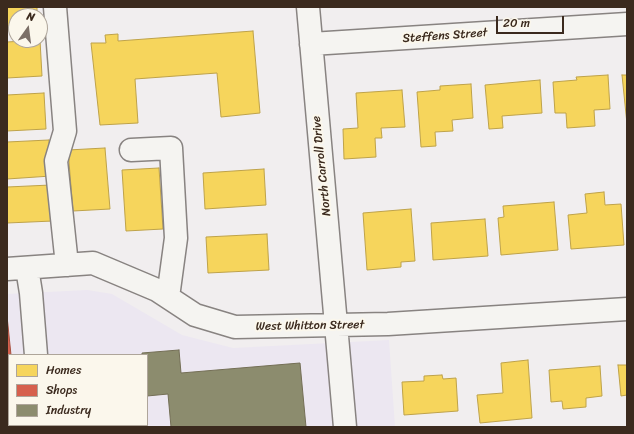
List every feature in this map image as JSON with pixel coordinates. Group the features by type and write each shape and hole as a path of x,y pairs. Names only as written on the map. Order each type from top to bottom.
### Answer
{"street":[{"path":"55,7 65,131 56,161 67,265"},
{"name":"North Carroll Drive","path":"308,7 338,326 345,427"},
{"name":"Steffens Street","path":"311,44 627,24"},
{"path":"131,150 172,148 176,238 168,297"},
{"name":"West Whitton Street","path":"17,268 93,263 157,290 195,316 235,327 338,326 627,309"},
{"path":"17,268 31,293 36,354"}],"shaded area":[{"path":"87,290 112,294 182,335 233,348 389,340 395,427 7,427 7,294"}],"building: Homes":[{"path":"7,7 37,7 8,8 7,26"},
{"path":"253,31 260,113 221,117 217,73 135,79 138,123 100,125 91,43 106,43 105,35 118,34 118,41"},
{"path":"7,42 8,48 40,48 42,76 7,78"},
{"path":"608,75 610,109 594,110 595,126 567,128 566,113 555,113 553,82 577,80 576,77"},
{"path":"622,75 627,75 627,124"},
{"path":"540,80 542,113 502,116 503,128 489,129 485,85"},
{"path":"471,84 473,118 452,120 453,131 435,132 436,146 421,147 417,92 440,90 440,86"},
{"path":"402,90 405,127 381,128 382,138 375,138 376,157 344,159 343,129 358,128 356,93"},
{"path":"44,93 46,129 7,131 7,95"},
{"path":"49,140 51,176 7,179 7,142"},
{"path":"105,148 110,209 73,211 68,150"},
{"path":"159,168 163,229 126,231 122,170"},
{"path":"264,169 266,205 205,209 203,173"},
{"path":"51,185 53,221 7,223 7,187"},
{"path":"604,192 605,205 621,204 624,245 571,249 568,215 587,213 585,194"},
{"path":"554,202 558,250 501,255 498,218 504,217 503,206"},
{"path":"411,209 415,261 401,262 401,267 367,270 363,213"},
{"path":"485,219 488,256 433,260 431,223"},
{"path":"267,234 269,270 208,273 206,237"},
{"path":"528,360 532,418 480,423 477,395 503,393 501,363"},
{"path":"618,365 627,365 627,395 621,396"},
{"path":"600,366 602,396 586,398 586,407 563,409 562,401 551,402 549,370"},
{"path":"442,375 443,379 456,378 458,411 404,415 402,382 424,381 424,376"}],"building: Shops":[{"path":"7,316 11,354 8,354 7,390"}],"building: Industry":[{"path":"179,350 181,373 300,363 306,427 171,427 168,394 148,396 148,354 142,353"}]}
